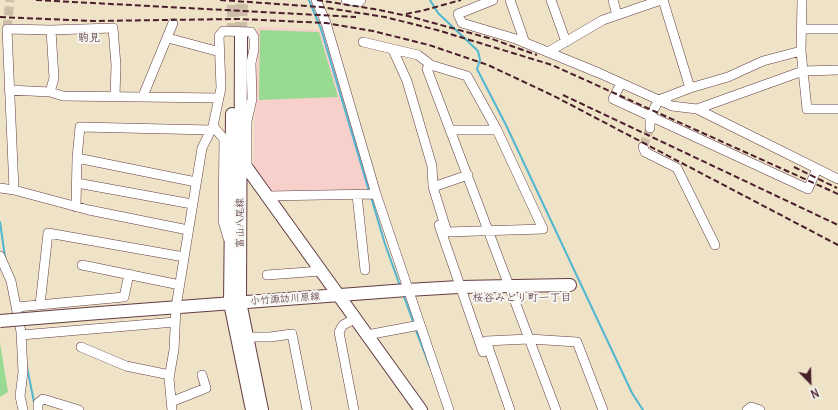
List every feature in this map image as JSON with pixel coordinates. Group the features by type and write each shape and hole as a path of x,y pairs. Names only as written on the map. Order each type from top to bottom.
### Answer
{"main road":[{"name":"富山八尾線","path":"252,410 235,302 230,244 237,34 235,302 247,337 262,410"},
{"path":"247,168 421,410"},
{"name":"小竹諏訪川原線","path":"0,321 408,290 459,287 570,285"}],"street":[{"path":"316,0 326,23 376,194 449,410"},
{"path":"346,0 359,2 361,0"},
{"path":"493,0 458,14 462,23 548,52 672,106 697,109 838,179"},
{"path":"510,0 525,43"},
{"path":"551,0 566,42"},
{"path":"613,0 617,15"},
{"path":"548,52 603,20 662,0 690,88"},
{"path":"802,0 801,51 807,109 838,109 838,114"},
{"path":"143,96 173,23"},
{"path":"14,190 7,28 51,30 113,28 115,96"},
{"path":"802,29 838,29"},
{"path":"50,92 54,78 51,30"},
{"path":"202,375 206,388 171,406 170,376 174,350 176,307 202,148 212,128 221,88 219,36 223,31 251,32 254,37 252,99 247,122 247,168"},
{"path":"168,38 220,52"},
{"path":"364,42 418,55 431,65 467,76 496,130 543,229 447,232 433,187 432,166 407,81 393,50"},
{"path":"650,128 650,116 659,100 690,88 728,77 763,61 801,51"},
{"path":"431,65 427,69 556,410"},
{"path":"697,109 803,71 838,70"},
{"path":"621,83 613,99 808,189 818,169"},
{"path":"9,90 50,92 63,96 219,98"},
{"path":"76,207 77,158 80,127 212,128 224,139 223,221 230,244"},
{"path":"451,130 496,130"},
{"path":"643,147 645,152 677,168 715,245"},
{"path":"77,158 196,182"},
{"path":"433,187 468,175"},
{"path":"77,183 192,204"},
{"path":"0,188 14,190 76,207 188,230"},
{"path":"268,196 376,194"},
{"path":"357,195 365,270"},
{"path":"434,210 459,287 505,410"},
{"path":"40,305 48,233 184,257"},
{"path":"0,256 11,281 21,335 23,372 20,396 24,410"},
{"path":"82,265 180,285"},
{"path":"267,275 321,271"},
{"path":"16,307 124,298 129,274"},
{"path":"354,410 338,332 343,325 356,318"},
{"path":"21,335 175,322"},
{"path":"367,335 420,325"},
{"path":"247,337 270,337 292,334 307,410"},
{"path":"510,410 486,341 529,339 577,342 603,410"},
{"path":"81,347 126,366 170,376"},
{"path":"38,410 38,403 43,399 79,410"},
{"path":"747,410 751,407 760,410"}],"shaded area":[{"path":"258,27 326,30 373,190 269,192 253,170"}],"green space":[{"path":"260,30 319,32 338,97 259,100"},
{"path":"0,343 8,392 0,397"}],"waterway":[{"path":"309,0 321,29 369,191"},
{"path":"430,0 438,13 478,51 480,60 477,69 506,125 632,393 643,410"},
{"path":"371,197 385,244 400,286"},
{"path":"0,222 5,257"},
{"path":"403,294 414,324"},
{"path":"415,328 430,367"},
{"path":"27,367 34,402"}],"tunnel":[{"path":"7,29 10,0"},
{"path":"233,0 233,35"},
{"path":"241,34 242,0"},
{"path":"643,147 650,128"}],"railway":[{"path":"36,0 356,17"},
{"path":"220,0 321,7 385,17 437,30 552,65 838,194"},
{"path":"317,0 408,16 492,39 537,55"},
{"path":"406,14 461,0"},
{"path":"0,17 93,21 240,19 326,23 373,31 429,45 488,65 554,96 838,245"},
{"path":"563,95 838,225"},
{"path":"794,167 837,188"}],"district":[{"name":"駒見","path":"89,38"},
{"name":"桜谷みどり町一丁目","path":"522,298"}]}
